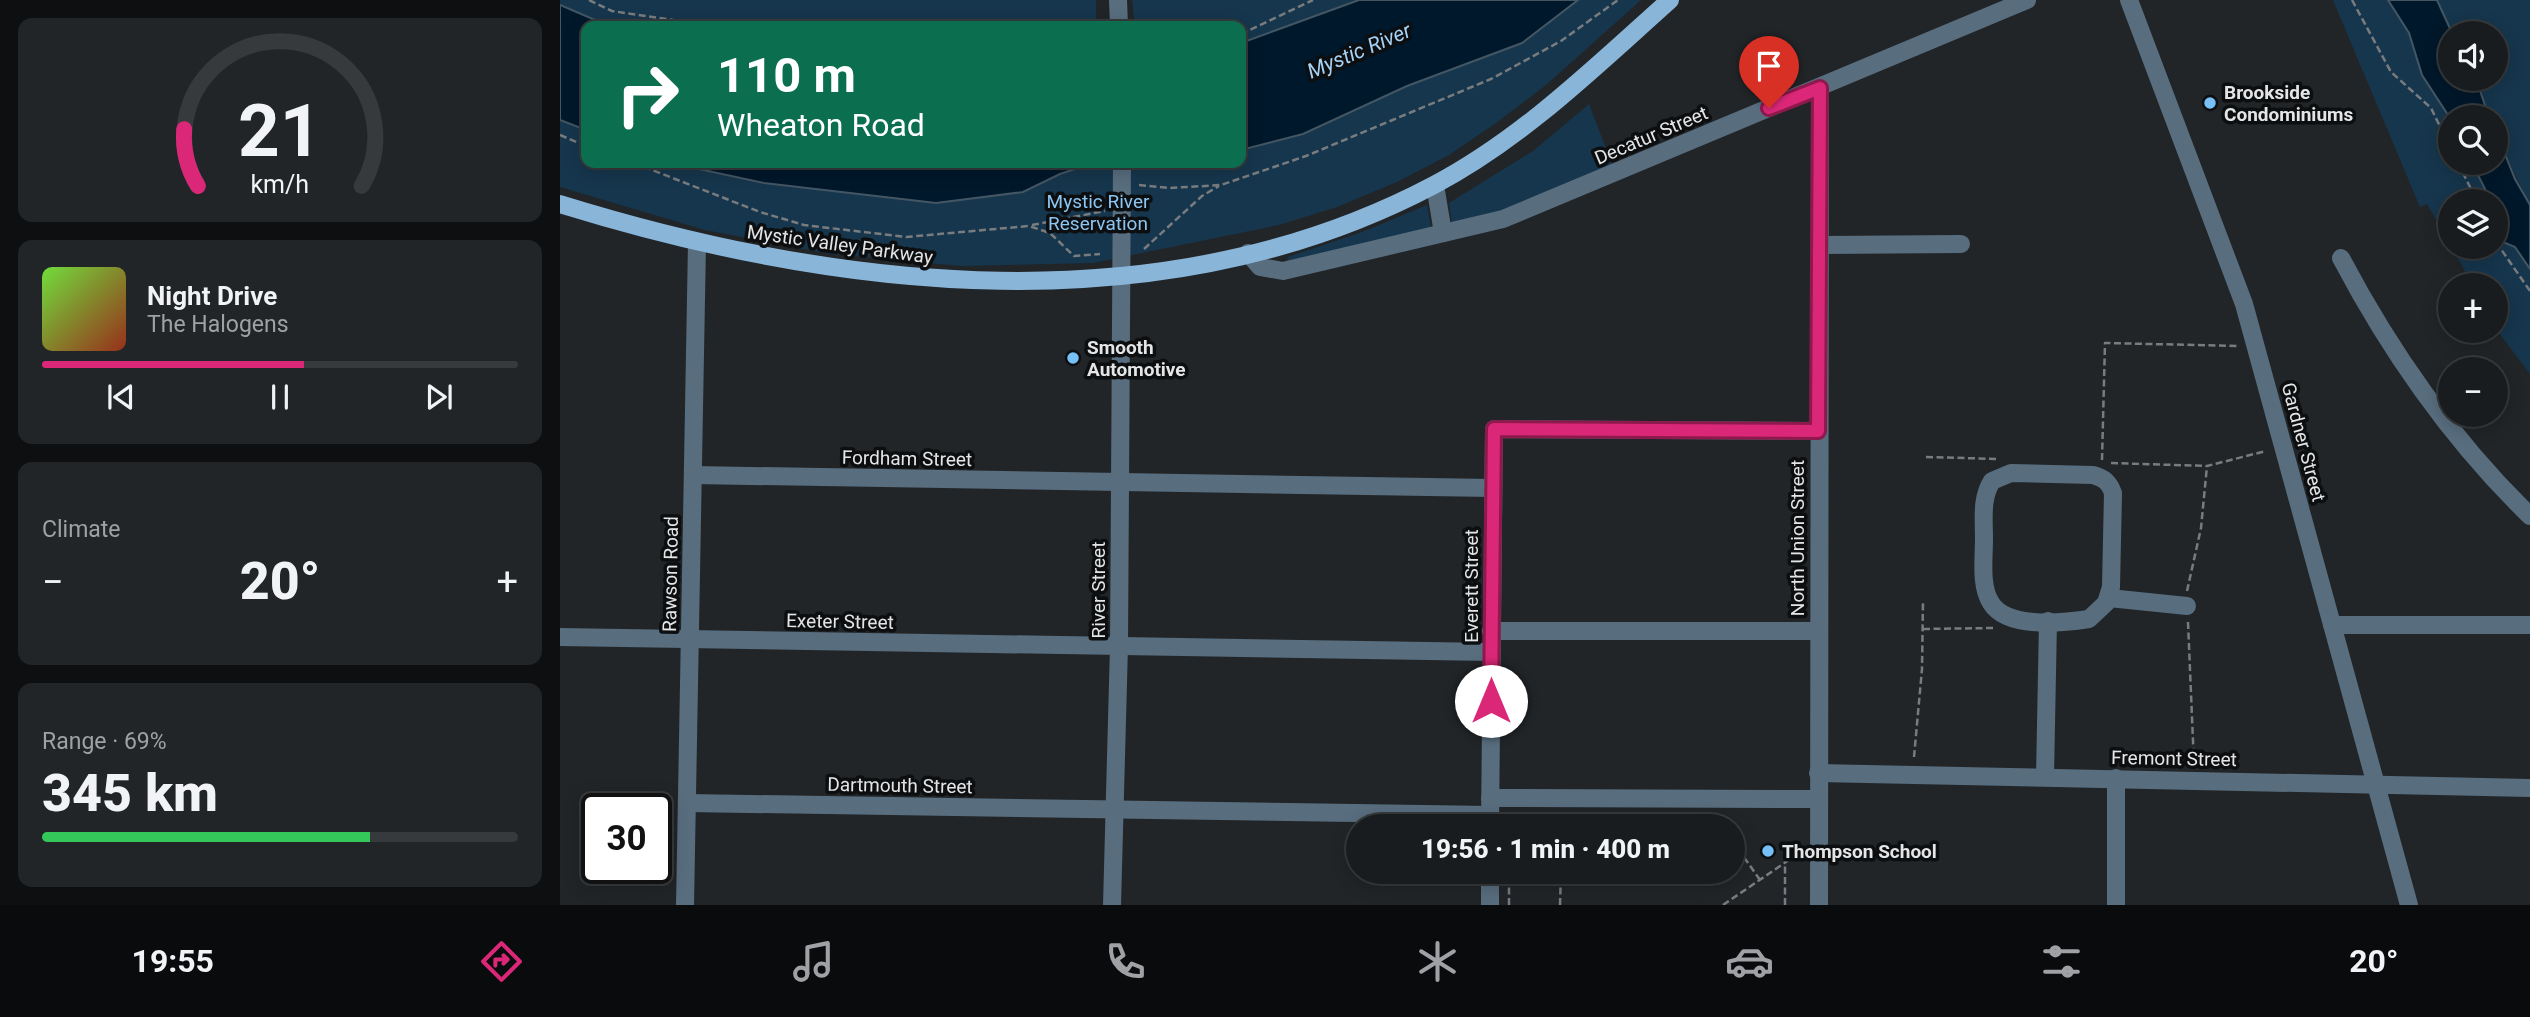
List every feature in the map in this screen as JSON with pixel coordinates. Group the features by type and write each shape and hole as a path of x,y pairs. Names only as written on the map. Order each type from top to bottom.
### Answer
{"main road":[{"name":"Mystic Valley Parkway","path":"560,204 697,243 816,266 915,278 1040,282 1123,276 1248,253 1342,225 1435,185 1529,123 1670,0"}],"street":[{"path":"1118,0 1119,21"},
{"name":"Decatur Street","path":"1248,253 1256,264 1271,270 1311,265 1503,219 2027,0"},
{"name":"Gardner Street","path":"2129,0 2229,237 2255,346 2409,905"},
{"name":"North Union Street","path":"1819,905 1820,88"},
{"name":"River Street","path":"1112,905 1119,646 1122,176"},
{"path":"1435,185 1443,233"},
{"name":"Rawson Road","path":"685,905 697,243"},
{"path":"1821,245 1961,244"},
{"path":"2341,258 2380,330 2431,402 2488,472 2530,516"},
{"name":"Everett Street","path":"1490,813 1494,429 1818,431"},
{"path":"2102,470 2113,493 2113,570 2109,598 2088,620 2022,620 2000,613 1990,603 1986,591 1986,490 1992,481 2011,472 2102,470"},
{"name":"Fordham Street","path":"693,475 1492,488"},
{"path":"2109,598 2187,606"},
{"path":"2045,777 2048,621"},
{"path":"2332,625 2530,625"},
{"path":"1491,631 1818,631"},
{"name":"Exeter Street","path":"560,637 1491,652"},
{"name":"Fremont Street","path":"1818,774 2530,788"},
{"path":"2116,778 2116,905"},
{"name":"Dartmouth Street","path":"687,803 1490,813 1819,799"},
{"path":"1490,884 1490,905"}],"path":[{"path":"589,0 612,11 679,21"},
{"path":"1246,32 1313,0"},
{"path":"1144,249 1202,196 1221,185 1306,156 1370,127 1468,90 1561,41 1618,0"},
{"path":"2353,0 2391,72 2427,104 2438,125"},
{"path":"560,135 581,144"},
{"path":"647,168 760,212 804,225 906,237 1029,226 1122,210"},
{"path":"1122,176 1221,185"},
{"path":"1029,226 1050,233 1074,256 1100,254"},
{"path":"2508,259 2530,291"},
{"path":"2255,346 2105,343 2102,470 2207,467 2283,447"},
{"path":"1913,775 1923,669 1923,601"},
{"path":"1923,629 1985,630 2022,620"},
{"path":"1678,810 1690,809 1683,814"},
{"path":"1714,814 1711,810 1724,810"},
{"path":"1723,905 1805,849"},
{"path":"1745,859 1760,880"},
{"path":"1785,863 1785,905"},
{"path":"1509,884 1509,905"},
{"path":"1560,905 1561,884"}],"green space":[{"path":"560,0 1096,0 1096,21 597,21 560,5"},
{"path":"1132,0 1359,0 1246,41 1246,21 1134,21"},
{"name":"Mystic River Reservation","path":"1578,0 1641,0 1546,85 1496,123 1449,155 1397,182 1337,207 1279,225 1093,263 962,266 830,254 705,230 560,187 560,120 581,128 581,168 694,168 764,183 936,203 1023,192 1078,168 1246,168 1246,149 1303,134 1407,86 1522,43"},
{"path":"2333,0 2388,0 2409,33 2422,75 2442,105 2438,105 2438,175 2478,175 2485,189 2438,189 2438,223 2427,204 2420,207"},
{"path":"2437,0 2530,0 2530,205 2508,160 2508,105 2485,105 2480,91 2508,91 2508,21 2447,21"},
{"path":"1589,104 1612,164 1500,212 1452,223 1449,203 1533,151"},
{"path":"1427,205 1431,228 1287,261 1288,257 1362,232"},
{"path":"2508,242 2515,247 2530,269 2530,374 2507,343 2508,273 2466,273 2458,259 2508,259"}],"water":[{"name":"Mystic River","path":"1359,0 1578,0 1522,43 1407,86 1303,134 1246,149 1246,41"},
{"path":"2388,0 2437,0 2447,21 2438,21 2438,91 2480,91 2485,105 2442,105 2422,75 2409,33"},
{"path":"560,5 597,21 581,21 581,128 560,120"},
{"path":"2508,162 2530,205 2530,269 2515,247 2508,244 2508,189 2485,189 2478,175 2508,175"},
{"path":"694,168 1078,168 1023,192 936,203 764,183"}],"place":[{"name":"Brookside Condominiums","path":"2210,103"},
{"name":"Smooth Automotive","path":"1073,358"},
{"name":"Thompson School","path":"1768,851"}],"route":[{"path":"1491,701 1494,429 1818,431 1820,88 1769,108"}]}
